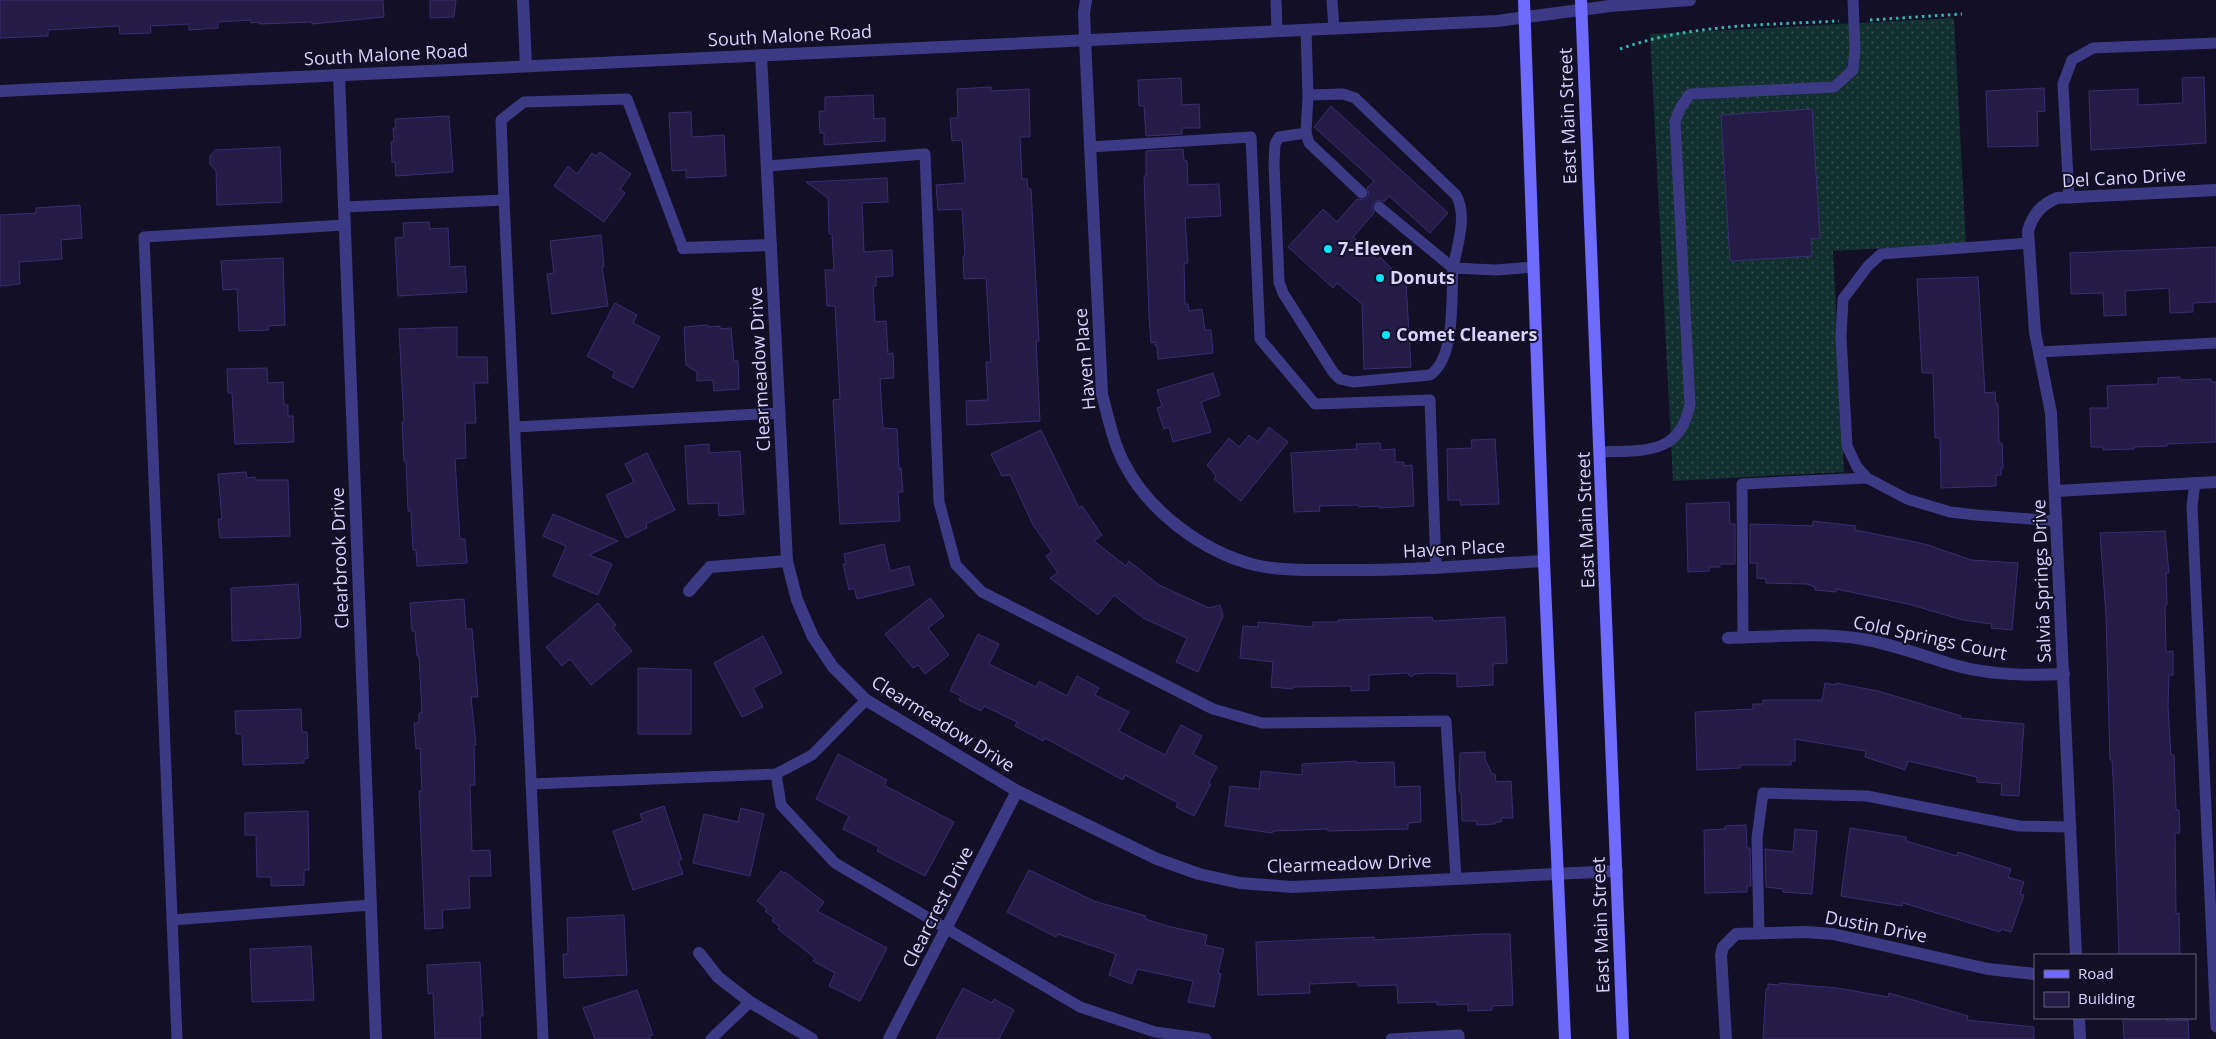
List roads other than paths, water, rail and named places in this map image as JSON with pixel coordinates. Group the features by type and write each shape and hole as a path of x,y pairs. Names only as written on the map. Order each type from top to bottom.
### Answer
{"main road":[{"path":"1524,0 1544,561 1565,1039"},
{"name":"East Main Street","path":"1581,5 1623,1039"}],"street":[{"path":"523,0 526,66"},
{"name":"Haven Place","path":"1086,0 1085,40 1102,394 1124,464 1144,493 1154,505 1192,536 1213,549 1257,566 1312,570 1436,568 1544,561"},
{"name":"South Malone Road","path":"0,91 1497,21 1581,5 1690,0"},
{"name":"Clearmeadow Drive","path":"761,56 787,561 796,600 813,638 834,667 866,700 1017,791 1157,858 1199,874 1240,884 1292,887 1617,871"},
{"name":"Clearbrook Drive","path":"338,75 376,1039"},
{"name":"Del Cano Drive","path":"2037,210 2046,202 2057,198 2216,190"},
{"name":"Salvia Springs Drive","path":"2037,210 2031,220 2028,231 2035,332 2051,413 2076,954"},
{"path":"683,248 771,245"},
{"path":"2056,491 2216,482"},
{"path":"689,591 710,567 787,561"},
{"name":"Cold Springs Court","path":"1728,638 1815,636 1861,638 1956,665 2021,674 2064,674"},
{"name":"Clearcrest Drive","path":"889,1039 1017,791"},
{"name":"Dustin Drive","path":"1726,1039 1721,955 1724,947 1736,934 1759,932 1833,934 1988,969 2034,974"},
{"path":"699,952 718,976 750,1002 812,1039"},
{"path":"2079,1019 2080,1039"}],"lane":[{"path":"1276,0 1277,31"},
{"path":"1332,0 1334,28"},
{"path":"1600,452 1657,448 1670,442 1681,432 1687,419 1690,404 1675,121 1681,107 1690,94 1834,87 1853,70 1855,49 1852,0"},
{"path":"1306,30 1308,95 1306,133 1309,143 1362,193"},
{"path":"2069,198 2063,84 2072,60 2093,48 2216,43"},
{"path":"1306,133 1279,137 1275,144 1274,164 1279,282 1283,293 1333,372 1340,379 1353,382 1430,375 1438,370 1444,360 1448,341 1453,268 1462,214 1460,202 1456,194 1355,98 1343,94 1308,95"},
{"path":"544,1039 501,120 524,102 627,99 683,248"},
{"path":"1090,147 1251,137 1260,339 1315,404 1430,400 1436,568"},
{"path":"767,166 925,154 939,502 956,565 982,592 1213,709 1262,722 1446,721 1456,878"},
{"path":"344,206 504,200"},
{"path":"1379,207 1453,268 1496,270 1534,267"},
{"path":"177,1039 144,237 344,225"},
{"path":"2029,242 1881,254 1868,266 1843,299 1841,337 1848,446 1857,467 1868,478 1907,499 1950,512 1976,516 2057,521"},
{"path":"2039,352 2216,343"},
{"path":"514,427 780,413"},
{"path":"1743,638 1742,484 1868,478"},
{"path":"2195,483 2193,516 2216,1028"},
{"path":"531,784 776,774 812,755 866,700"},
{"path":"776,774 781,805 834,863 1080,1007 1155,1032 1206,1039"},
{"path":"1759,932 1757,838 1764,793 1867,796 2020,826 2071,827"},
{"path":"172,920 371,905"},
{"path":"711,1039 750,1002"},
{"path":"1391,1039 1459,1035 1459,1039"}],"place":[{"name":"7-Eleven","path":"1328,249"},
{"name":"Donuts","path":"1380,278"},
{"name":"Comet Cleaners","path":"1386,335"}]}
